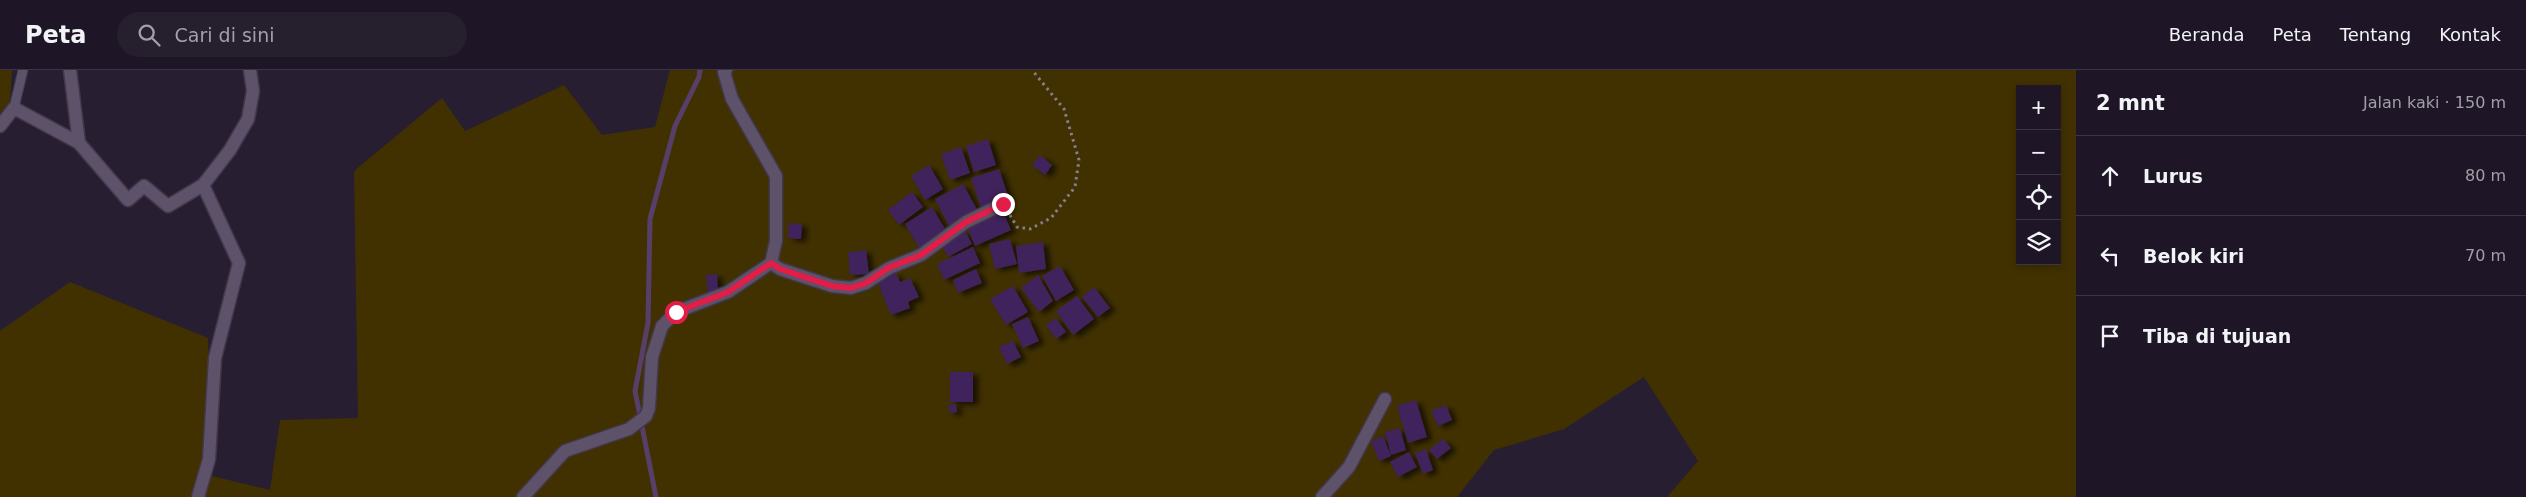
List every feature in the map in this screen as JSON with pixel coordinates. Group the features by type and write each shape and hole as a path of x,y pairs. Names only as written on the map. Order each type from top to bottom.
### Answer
{"street":[{"path":"70,70 78,143"},
{"path":"0,126 14,108 78,143 128,200 144,186 168,206 203,185 230,150 248,119 252,90 250,70"},
{"path":"523,497 565,451 629,429 646,416 649,408 652,357 662,326 676,312 728,292 771,263 776,241 776,176 732,99 724,72 726,70"},
{"path":"198,497 209,459 215,358 239,263 203,185"},
{"path":"771,263 780,269 832,286 851,288 866,283 888,268 921,255 966,222 1003,204"},
{"path":"1322,497 1349,467 1385,399"}],"lane":[{"path":"14,108 23,70"}],"path":[{"path":"1003,204 1017,227 1030,229 1051,218 1075,187 1079,160 1064,109 1032,70"}],"shaded area":[{"path":"0,70 12,70 10,102 0,113"},
{"path":"670,70 2076,70 2076,497 1667,497 1698,461 1644,377 1564,429 1494,450 1457,497 0,497 0,331 70,282 208,338 212,476 270,490 280,420 358,418 354,171 442,98 465,131 564,85 602,135 655,127"}],"building":[{"path":"988,139 996,165 974,172 966,146"},
{"path":"961,147 970,173 950,180 941,154"},
{"path":"1040,155 1052,165 1045,175 1032,165"},
{"path":"929,165 943,189 925,200 911,176"},
{"path":"999,169 1009,199 981,208 971,178"},
{"path":"963,184 978,211 949,226 935,199"},
{"path":"912,192 923,207 899,225 888,210"},
{"path":"932,207 948,234 921,251 905,224"},
{"path":"1002,209 1011,230 975,246 966,225"},
{"path":"789,223 802,224 801,239 788,238"},
{"path":"965,231 972,244 948,257 941,244"},
{"path":"1010,239 1017,264 995,269 989,244"},
{"path":"1043,242 1046,269 1019,273 1016,246"},
{"path":"973,247 980,263 944,280 937,264"},
{"path":"866,250 869,274 850,275 848,252"},
{"path":"1060,266 1074,290 1056,301 1042,276"},
{"path":"976,269 982,283 958,293 953,280"},
{"path":"896,273 900,282 910,278 919,297 908,302 910,308 891,315 877,281"},
{"path":"717,274 718,294 708,294 706,275"},
{"path":"1038,275 1053,301 1039,312 1021,288"},
{"path":"1013,286 1028,312 1006,325 990,299"},
{"path":"1094,287 1110,308 1098,317 1082,297"},
{"path":"1077,296 1094,319 1073,335 1056,311"},
{"path":"1028,317 1039,341 1023,348 1012,324"},
{"path":"1056,318 1066,332 1056,339 1046,325"},
{"path":"1013,341 1021,357 1007,364 999,347"},
{"path":"950,372 973,372 973,402 950,402"},
{"path":"1416,400 1427,437 1408,443 1397,406"},
{"path":"956,404 957,412 949,413 949,405"},
{"path":"1446,405 1452,420 1438,426 1431,411"},
{"path":"1400,428 1406,450 1391,455 1385,432"},
{"path":"1383,436 1391,456 1379,461 1371,441"},
{"path":"1443,439 1451,448 1437,459 1429,450"},
{"path":"1426,449 1433,470 1423,474 1415,453"},
{"path":"1409,452 1417,467 1398,477 1390,462"}],"waterway":[{"path":"656,497 635,391 648,323 650,219 675,126 699,77 700,70"}],"route":[{"path":"676,312 728,292 771,263 780,269 832,286 851,288 866,283 888,268 921,255 966,222 1003,204"}]}
